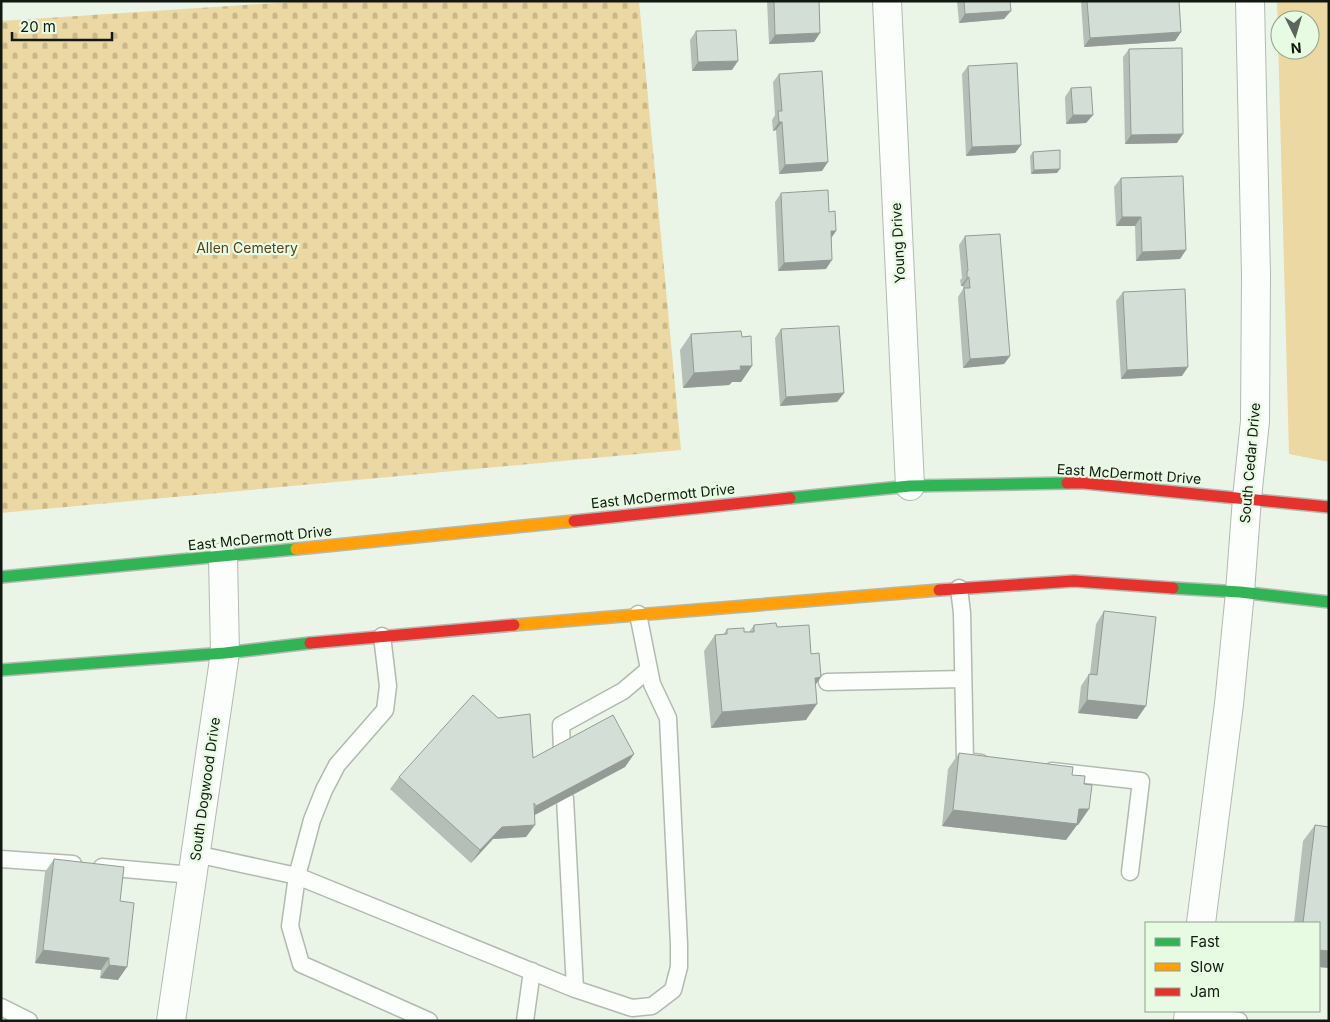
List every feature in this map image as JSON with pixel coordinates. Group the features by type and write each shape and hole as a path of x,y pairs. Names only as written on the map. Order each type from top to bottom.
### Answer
{"main road":[{"name":"East McDermott Drive","path":"1,577 223,557 910,486 1084,483 1329,507"},
{"path":"1,670 225,653 382,636 638,614 959,588 1074,581 1240,592 1329,602"}],"street":[{"name":"Young Drive","path":"887,1 910,486"},
{"name":"South Cedar Drive","path":"1201,922 1229,704 1247,498 1256,420 1256,265 1250,1"},
{"name":"South Dogwood Drive","path":"171,1021 225,653 223,557"}],"lane":[{"path":"959,588 962,613 965,761 994,765"},
{"path":"1,859 133,869 194,864 297,876 575,989 632,1008 652,1006 672,990 679,967 668,718 652,684 638,614"},
{"path":"382,636 388,686 385,710 337,765 324,790 312,820 297,876 290,926 301,964 429,1021"},
{"path":"562,750 561,725 622,691 649,669"},
{"path":"827,682 963,679"},
{"path":"1034,769 1141,782 1130,872"},
{"path":"565,798 575,989"},
{"path":"525,1021 532,971"},
{"path":"1,1006 29,1021"},
{"path":"1189,1015 1239,1021"}],"green space":[{"name":"Allen Cemetery","path":"306,1 639,1 681,450 1,513 1,21"},
{"path":"1277,1 1329,1 1329,462 1289,454 1279,60 1320,60 1320,10 1277,10"}],"building":[{"path":"774,1 819,1 820,33 775,35"},
{"path":"964,1 1010,1 1011,11 965,14"},
{"path":"1087,1 1179,1 1181,32 1090,38"},
{"path":"736,30 738,61 698,62 696,31"},
{"path":"1182,48 1183,134 1131,135 1129,49"},
{"path":"1017,63 1021,145 972,147 968,66"},
{"path":"822,71 828,162 785,165 782,122 779,122 778,111 782,111 779,74"},
{"path":"1091,87 1093,115 1073,115 1071,88"},
{"path":"1060,150 1060,169 1034,170 1033,152"},
{"path":"1183,176 1186,250 1142,252 1141,217 1122,217 1121,178"},
{"path":"828,190 829,212 835,211 836,231 831,231 832,260 784,263 781,193"},
{"path":"1000,234 1010,356 970,359 964,288 970,288 969,277 967,278 965,236"},
{"path":"1185,289 1188,367 1127,370 1123,292"},
{"path":"839,326 844,393 786,397 781,329"},
{"path":"741,331 742,337 751,336 752,366 740,366 741,370 694,373 691,334"},
{"path":"1104,611 1156,617 1146,706 1087,700 1089,674 1097,675"},
{"path":"776,623 777,627 809,625 811,654 819,653 821,677 815,678 817,704 722,712 715,635 727,634 727,629 744,628 744,632 754,632 754,625"},
{"path":"473,695 498,718 530,714 533,758 613,715 634,754 536,806 534,803 535,825 502,827 480,850 399,777"},
{"path":"959,753 1073,767 1072,775 1085,776 1084,784 1092,785 1089,809 1079,809 1077,824 953,810"},
{"path":"1315,825 1329,827 1329,951 1320,950 1320,922 1303,922"},
{"path":"54,859 124,867 120,901 134,903 127,967 109,965 109,958 43,950"}],"traffic: fast":[{"path":"790,498 910,486 1067,483"},
{"path":"1,577 296,549"},
{"path":"1173,588 1240,592 1329,602"},
{"path":"1,670 225,653 310,643"}],"traffic: slow":[{"path":"296,549 574,521"},
{"path":"514,625 939,590"}],"traffic: jam":[{"path":"1067,483 1084,483 1329,507"},
{"path":"574,521 790,498"},
{"path":"939,590 1074,581 1173,588"},
{"path":"310,643 514,625"}]}
